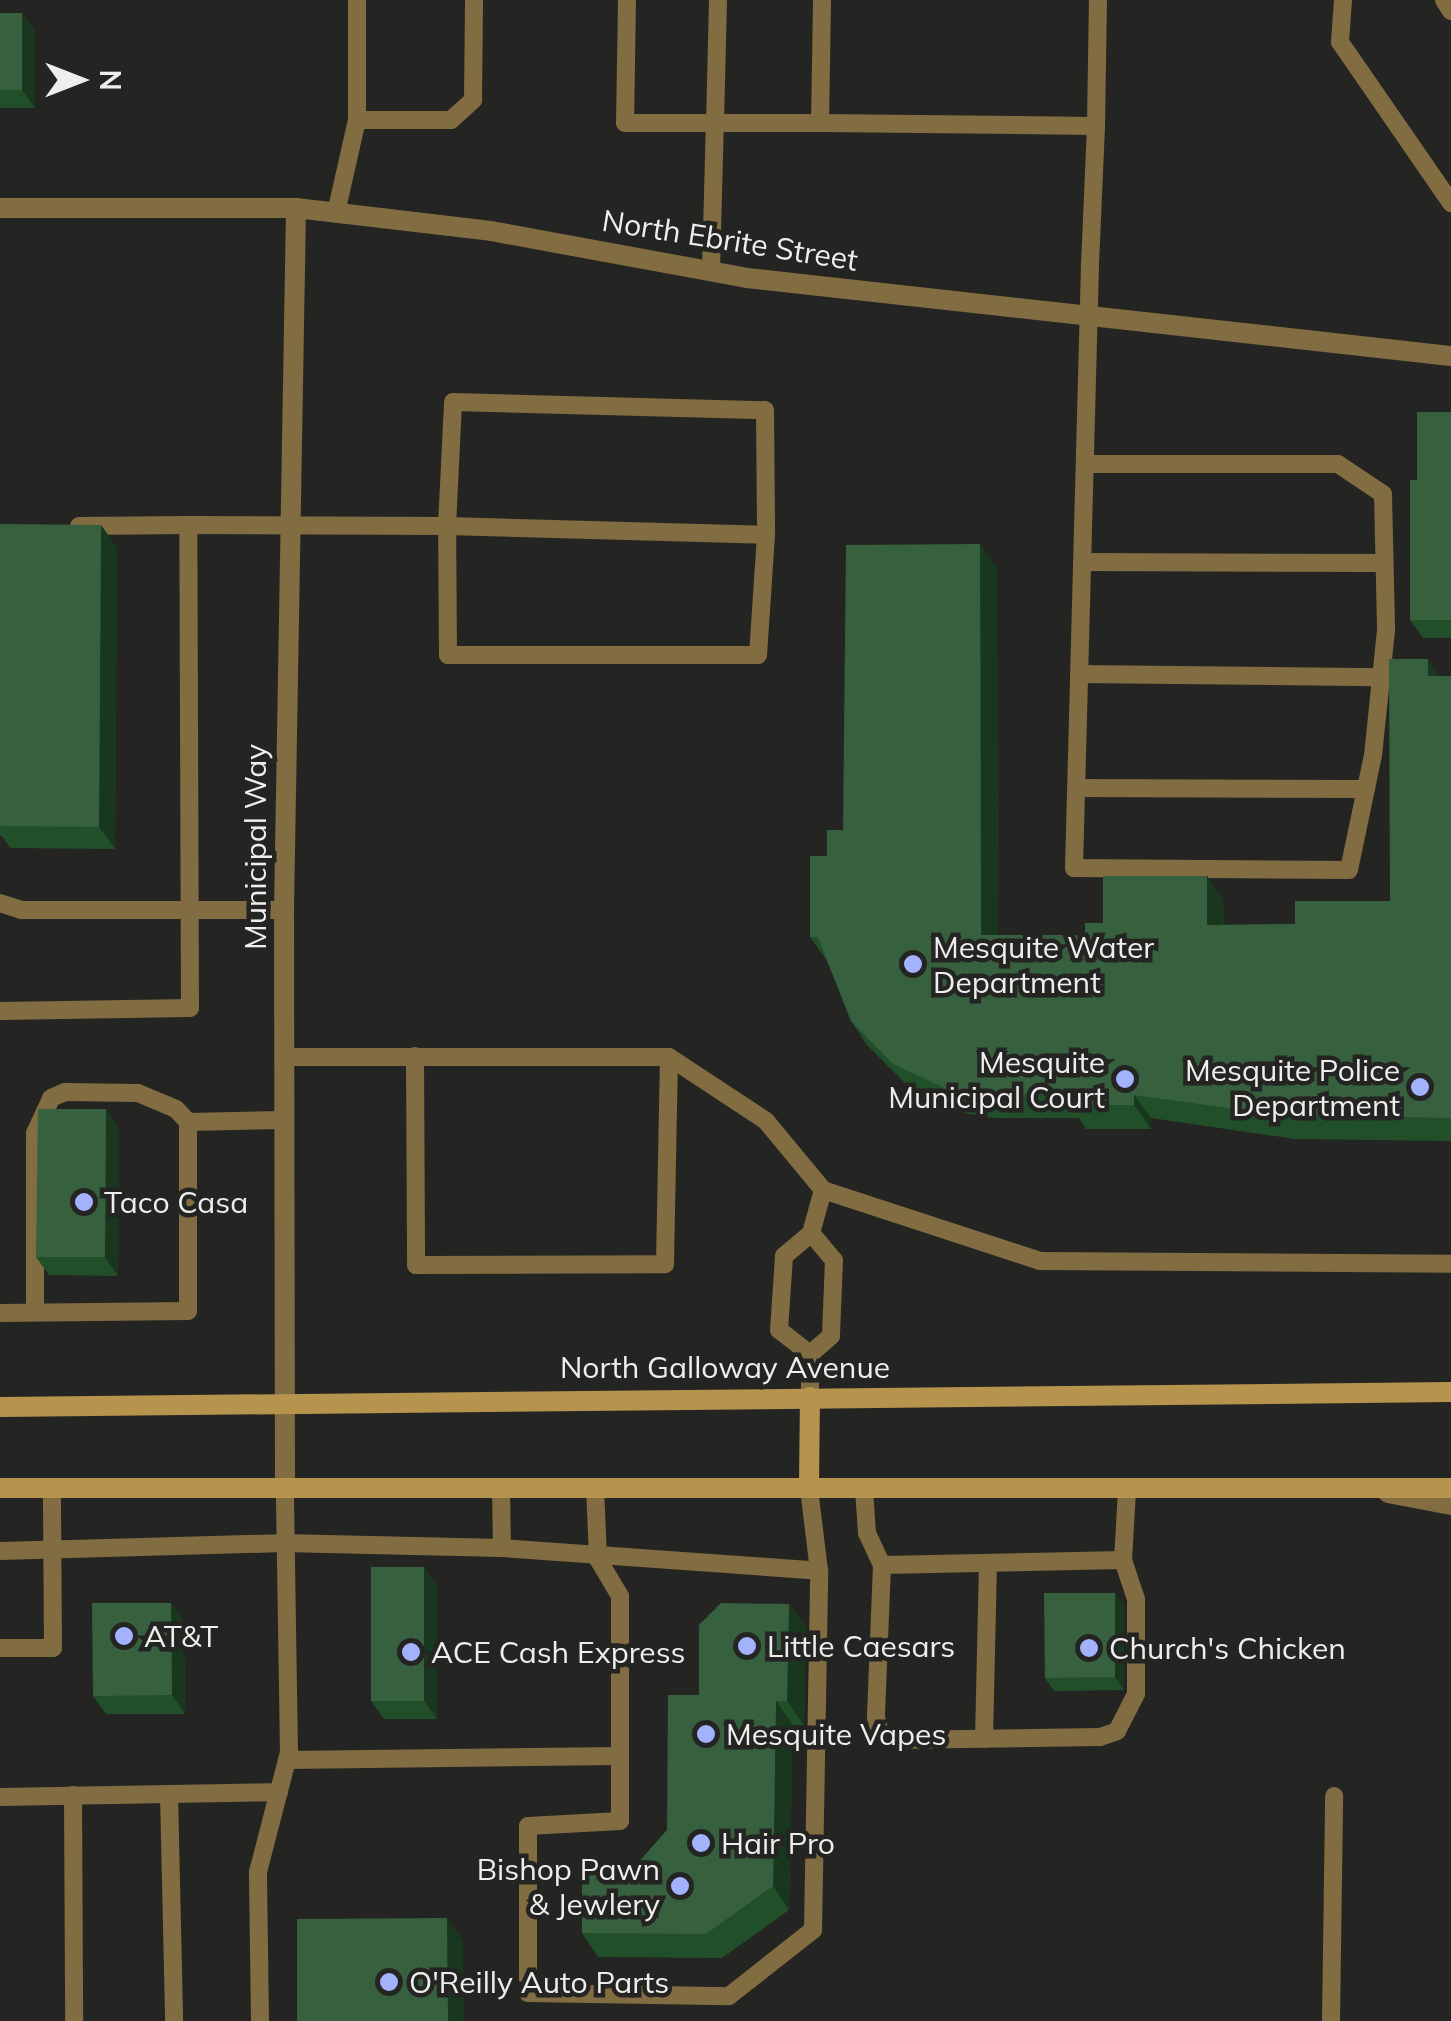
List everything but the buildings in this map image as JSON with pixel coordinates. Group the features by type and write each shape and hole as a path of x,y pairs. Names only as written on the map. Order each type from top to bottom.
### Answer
{"main road":[{"name":"North Galloway Avenue","path":"0,1407 284,1400 1451,1392"},
{"path":"809,1488 810,1397"},
{"path":"0,1488 1451,1488"}],"street":[{"name":"North Ebrite Street","path":"0,208 296,208 336,212 491,231 711,271 1451,356"},
{"name":"Municipal Way","path":"284,1486 284,910 296,208"},
{"path":"1377,1490 1451,1505"}],"lane":[{"path":"336,212 358,120 357,0"},
{"path":"358,120 451,120 473,100 474,0"},
{"path":"627,0 625,122 1096,126"},
{"path":"711,271 718,0"},
{"path":"820,122 822,0"},
{"path":"1085,464 1338,464 1382,494 1381,678 1366,789 1349,870 1074,868 1089,316 1096,126 1098,0"},
{"path":"1343,0 1340,42 1451,203"},
{"path":"1444,0 1451,10"},
{"path":"453,402 765,410 766,535 758,656 448,655 447,526 453,402"},
{"path":"0,1011 190,1008 188,525"},
{"path":"56,526 447,526 766,535"},
{"path":"1082,562 1384,563"},
{"path":"1079,674 1381,678"},
{"path":"1076,788 1366,789"},
{"path":"0,903 22,910 284,910"},
{"path":"414,1056 416,1265 665,1264 669,1057"},
{"path":"284,1057 669,1057 766,1122 823,1190 1040,1261 1451,1264"},
{"path":"0,1313 188,1311 188,1122 176,1109 138,1093 65,1092 41,1110 34,1312"},
{"path":"188,1122 284,1120"},
{"path":"810,1354 779,1330 784,1256 811,1233 823,1190"},
{"path":"810,1397 810,1354 831,1336 834,1260 811,1233"},
{"path":"260,2021 258,1872 286,1760 284,1486"},
{"path":"501,1487 502,1548"},
{"path":"0,1648 53,1648 52,1488"},
{"path":"594,1488 598,1559 620,1596 620,1820 528,1826 528,1993 729,1996 813,1930 819,1572 809,1488"},
{"path":"864,1488 867,1533 882,1565 880,1733 892,1740 1100,1737 1129,1718 1137,1614 1123,1560 1126,1490"},
{"path":"0,1551 282,1543 502,1548 598,1559 819,1572"},
{"path":"882,1565 988,1566 1123,1560"},
{"path":"984,1739 988,1566"},
{"path":"286,1760 620,1756"},
{"path":"0,1797 279,1792"},
{"path":"169,1794 174,2021"},
{"path":"74,1795 74,2021"},
{"path":"1330,2021 1334,1796"}],"place":[{"name":"Mesquite Water Department","path":"913,964"},
{"name":"Mesquite Municipal Court","path":"1125,1079"},
{"name":"Mesquite Police Department","path":"1420,1087"},
{"name":"Taco Casa","path":"84,1202"},
{"name":"AT&T","path":"124,1636"},
{"name":"Little Caesars","path":"747,1646"},
{"name":"Church's Chicken","path":"1089,1648"},
{"name":"ACE Cash Express","path":"411,1652"},
{"name":"Mesquite Vapes","path":"706,1734"},
{"name":"Hair Pro","path":"701,1843"},
{"name":"Bishop Pawn & Jewlery","path":"680,1886"},
{"name":"O'Reilly Auto Parts","path":"389,1982"}]}
